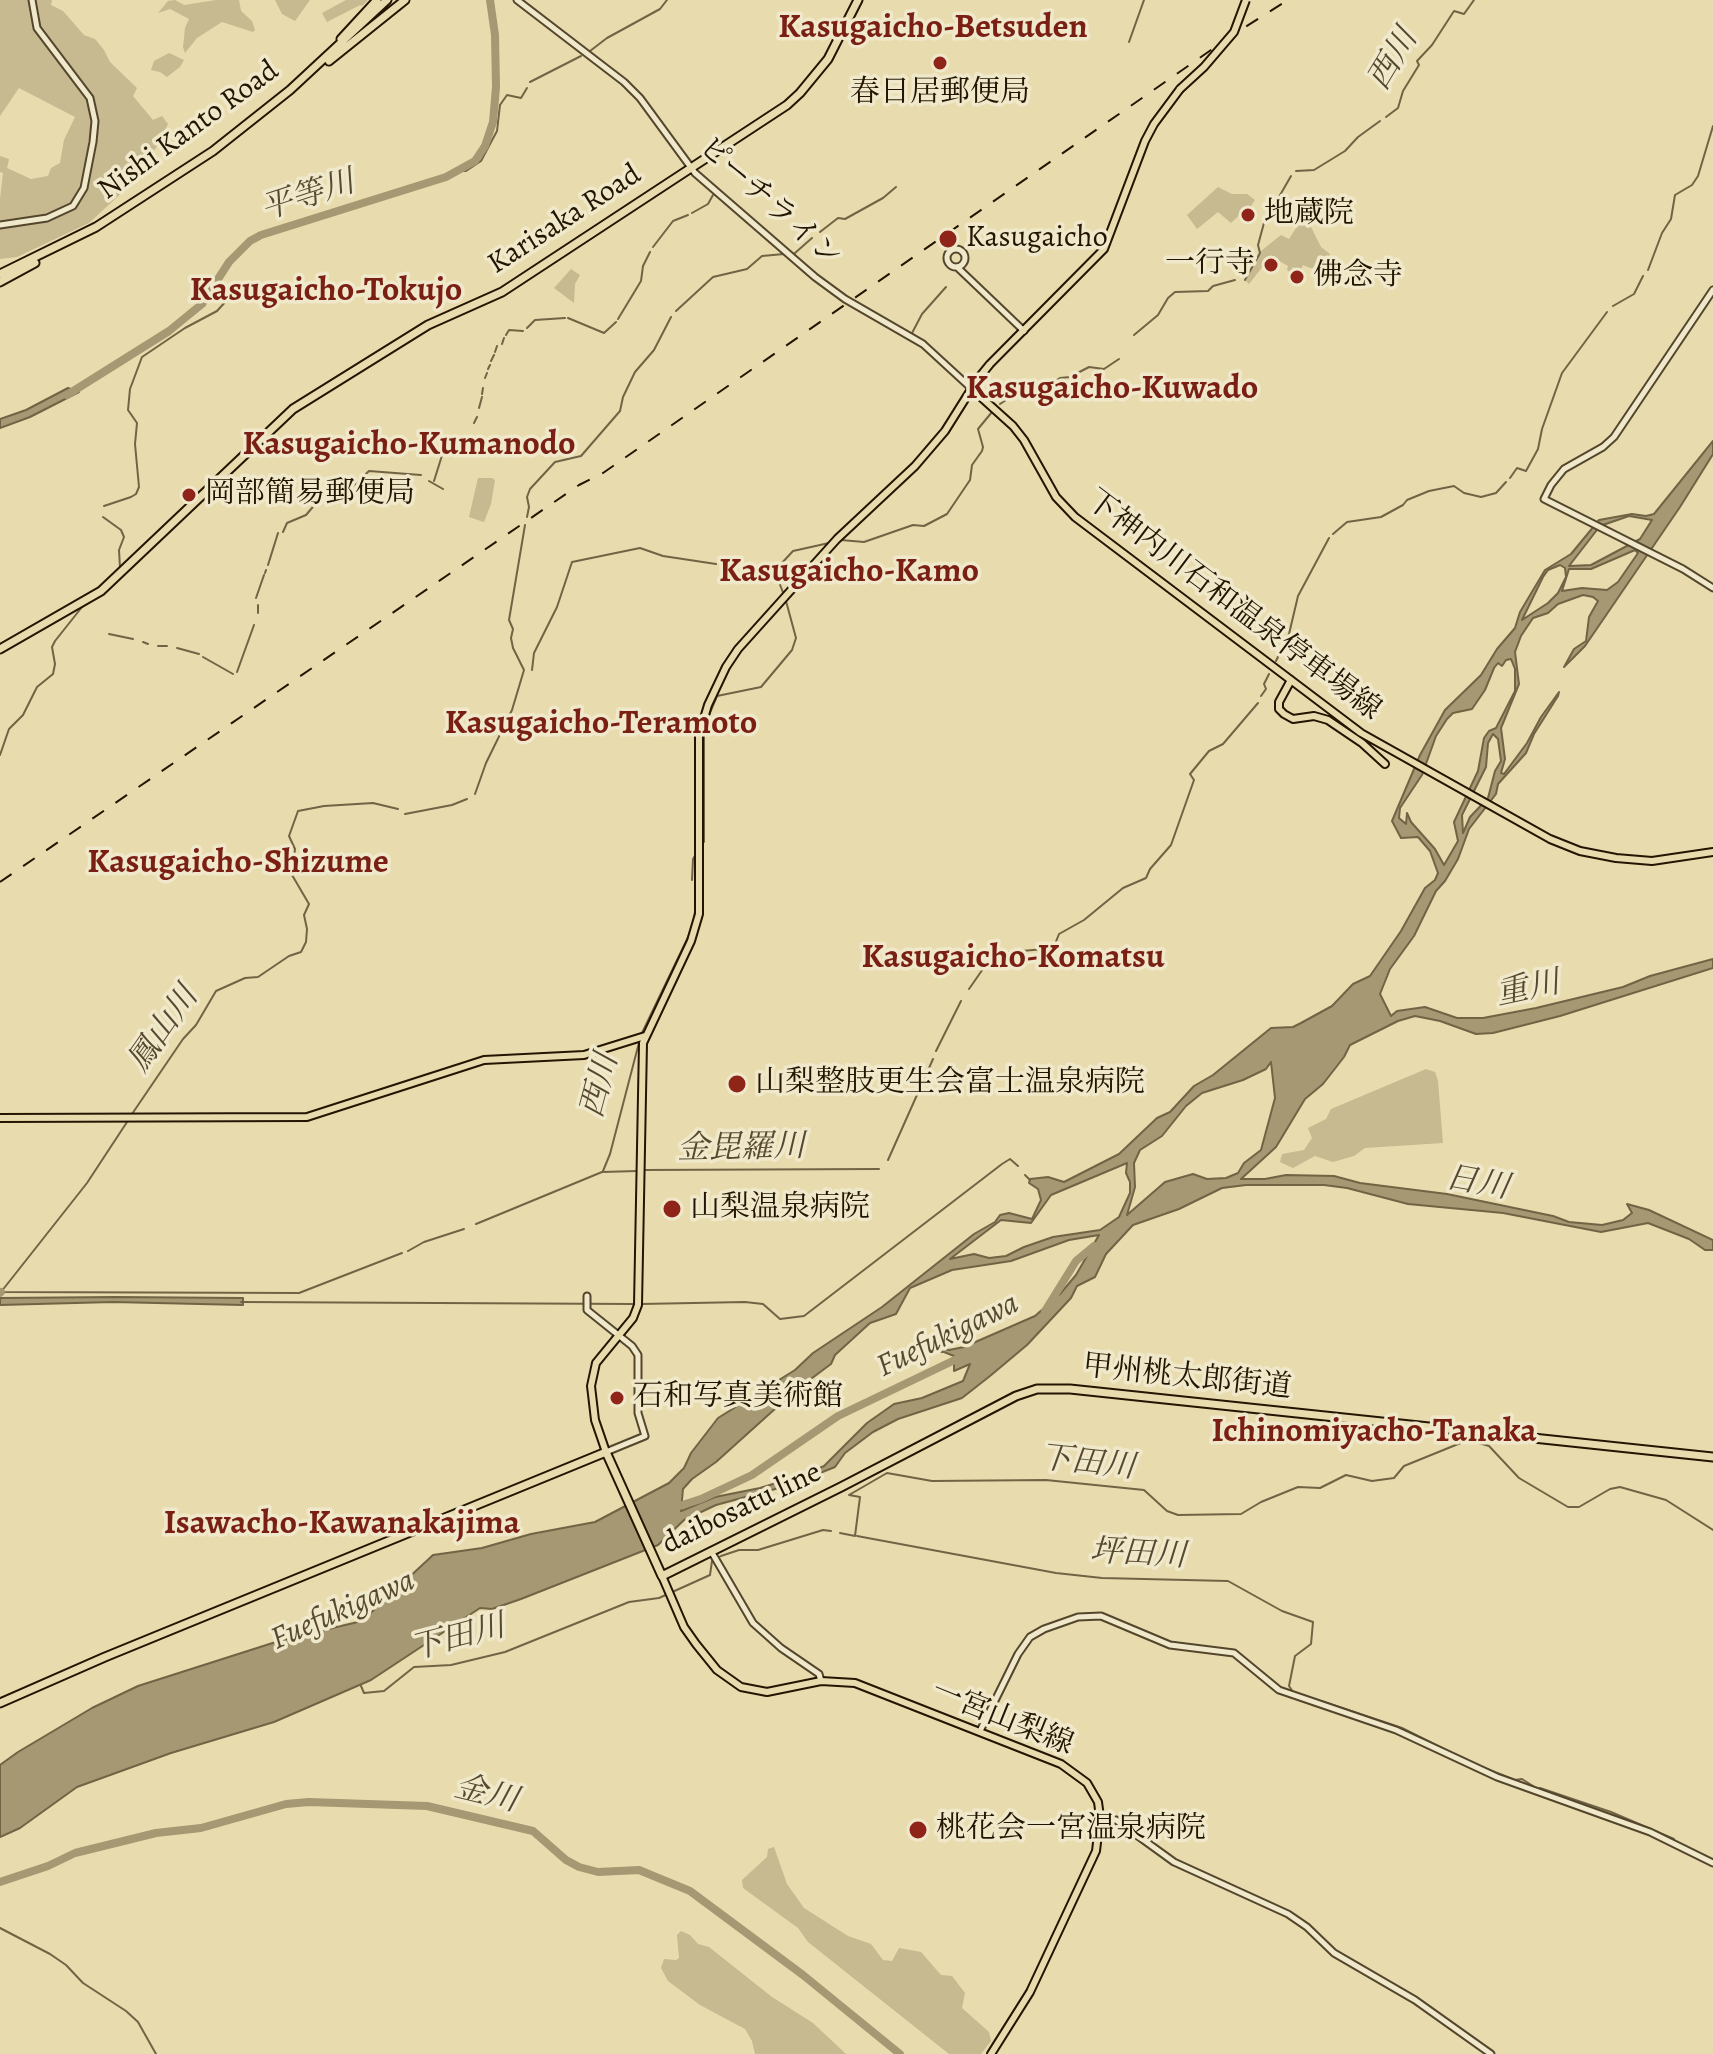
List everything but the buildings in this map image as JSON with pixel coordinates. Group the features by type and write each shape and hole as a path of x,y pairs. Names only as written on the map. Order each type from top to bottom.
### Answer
{"highway":[{"path":"313,70 377,0"},
{"name":"Nishi Kanto Road","path":"0,272 96,227 213,151 290,90 387,0"},
{"path":"290,90 405,0"},
{"name":"Karisaka Road","path":"0,649 101,591 293,409 435,322 502,292 772,116 800,93 832,53 858,0"},
{"path":"0,282 96,227"},
{"name":"daibosatu line","path":"608,1456 660,1572 714,1557 1016,1396 1037,1389"},
{"name":"甲州桃太郎街道","path":"1037,1389 1070,1389 1713,1457"},
{"path":"0,1703 79,1667 608,1456"}],"main road":[{"path":"608,1456 595,1420 591,1386 596,1363 633,1318 639,1302 641,1037 691,941 699,914 699,735 702,720 732,656 837,539 915,466 945,431 990,364 1104,249 1154,124 1180,89 1234,32 1246,0"},
{"name":"下神内川石和温泉停車場線","path":"972,389 1013,426 1056,497 1075,517 1361,733 1550,839 1580,851 1652,861 1713,852"},
{"path":"1291,680 1279,702 1279,709 1284,714 1293,719 1314,716 1328,720 1362,743 1385,764"},
{"path":"0,1118 129,1120 307,1117 484,1060 584,1055 641,1037"},
{"name":"一宮山梨線","path":"660,1572 684,1627 723,1675 741,1687 776,1692 821,1681 855,1683 1072,1770 1094,1794 1100,1817"},
{"path":"993,2051 1030,1992 1074,1900 1096,1851 1100,1817"}],"street":[{"path":"0,225 47,218 73,206 84,188 93,142 95,121 90,98 37,28 32,0"},
{"name":"ピーチライン","path":"517,0 624,82 640,98 690,167 815,277 845,299 923,344 972,389"},
{"path":"977,284 964,262 962,251 956,248 950,250 947,261 977,284 1024,331"},
{"path":"957,267 964,262"},
{"path":"1713,290 1614,437 1556,477 1544,499 1683,569 1713,588"},
{"path":"587,1301 587,1310 632,1346 638,1355 638,1413 645,1436 608,1456"},
{"path":"714,1557 753,1623 781,1648 819,1674 821,1681"},
{"path":"980,1731 1018,1654 1030,1637 1078,1617 1101,1616 1170,1645 1234,1653 1245,1659 1269,1684 1291,1696 1396,1730 1497,1777 1650,1832 1713,1863"},
{"path":"1100,1817 1116,1820 1174,1862 1288,1914 1334,1953 1415,2000 1491,2054"}],"shaded area":[{"path":"0,0 52,0 51,5 63,11 84,35 95,39 110,62 137,88 133,96 153,120 162,116 168,124 156,148 125,190 89,223 17,257 0,259 3,173 0,172 0,156 9,159 7,168 31,179 48,176 51,168 60,163 64,140 75,117 19,88 0,116"},
{"path":"175,0 184,5 239,0 241,11 252,21 255,30 253,32 222,22 197,38 185,53 185,28 189,19 170,9 158,13 168,1"},
{"path":"275,0 310,0 295,21 282,14"},
{"path":"346,0 368,0 362,6 327,22 322,13"},
{"path":"169,53 184,60 180,67 167,77 151,70 154,61"},
{"path":"1218,187 1232,194 1247,194 1255,200 1231,223 1218,212 1197,229 1187,215"},
{"path":"1308,221 1321,247 1330,254 1324,265 1318,262 1315,268 1310,268 1303,265 1300,271 1293,267 1290,272 1288,266 1271,256 1249,284 1246,281 1261,251 1281,235 1289,239 1298,225"},
{"path":"571,269 580,275 575,284 574,303 554,288"},
{"path":"68,388 79,392 30,417 0,428 0,419 26,410"},
{"path":"1713,441 1713,454 1680,507 1585,646 1564,667 1574,649 1586,641 1589,617 1598,601 1583,595 1533,618 1521,636 1515,652 1519,684 1501,728 1505,759 1501,773 1504,774 1527,743 1559,692 1558,696 1526,753 1498,784 1496,794 1469,829 1458,859 1436,891 1414,936 1390,969 1380,994 1391,1016 1397,1011 1425,1007 1457,1018 1483,1018 1623,987 1650,976 1713,959 1713,968 1560,1016 1493,1033 1476,1034 1415,1016 1398,1021 1350,1045 1323,1084 1305,1099 1276,1147 1241,1179 1286,1175 1334,1176 1360,1183 1447,1194 1569,1222 1602,1225 1623,1220 1632,1213 1627,1204 1649,1210 1713,1240 1713,1250 1705,1250 1689,1239 1648,1223 1601,1232 1503,1213 1408,1204 1324,1185 1222,1188 1179,1209 1133,1225 1106,1254 1095,1277 1077,1286 1071,1298 1027,1345 990,1376 962,1398 898,1419 873,1432 845,1453 835,1467 790,1485 716,1505 684,1520 658,1545 521,1599 492,1609 480,1608 371,1680 274,1722 171,1753 77,1787 20,1828 0,1837 0,1765 18,1752 92,1708 138,1686 282,1640 362,1621 433,1555 482,1548 531,1534 595,1522 669,1483 684,1468 691,1453 718,1418 795,1370 813,1353 882,1307 974,1234 995,1222 1000,1215 1009,1213 1032,1219 1041,1200 1038,1189 1029,1183 1030,1179 1048,1177 1064,1182 1119,1154 1157,1118 1170,1112 1194,1086 1213,1075 1271,1028 1293,1027 1301,1023 1332,1006 1353,984 1370,976 1401,931 1425,888 1438,873 1430,851 1418,837 1401,838 1392,821 1420,755 1445,710 1481,675 1515,628 1520,612 1545,570 1571,554 1599,520 1632,514 1654,514","holes":["1629,516 1652,520 1640,539 1591,565 1569,566 1600,526","1635,550 1638,553 1618,582 1607,590 1582,588 1562,591 1569,569 1591,569","1560,565 1565,568 1566,577 1558,593 1522,620 1548,570","1511,659 1515,669 1515,691 1496,728 1484,738 1478,771 1454,822 1458,841 1444,865 1407,813 1406,824 1399,818 1400,808 1422,775 1436,736 1447,719 1453,713 1472,709 1485,690 1494,668 1498,663 1502,666","1493,734 1498,739 1501,761 1488,798 1470,817 1463,833 1462,815 1486,767 1488,743","1271,1062 1275,1098 1261,1150 1244,1163 1238,1173 1226,1178 1207,1179 1193,1174 1165,1182 1127,1215 1135,1187 1134,1163 1140,1150 1162,1136 1186,1106 1202,1093 1266,1069","1127,1163 1130,1193 1119,1217 1100,1230 1053,1237 1006,1256 989,1258 974,1254 950,1259 1001,1220 1031,1223 1051,1195","1099,1235 1076,1275 1035,1316 964,1347 949,1350 933,1347 920,1351 944,1352 954,1356 954,1371 970,1364 963,1381 922,1398 894,1404 867,1423 824,1466 809,1473 760,1488 715,1497 681,1511 683,1489 692,1479 831,1364 835,1355 870,1323 896,1314 910,1288 952,1270 1011,1261 1069,1240"]},
{"path":"478,478 495,480 484,522 469,517"},
{"path":"1426,1069 1435,1072 1438,1081 1443,1143 1365,1148 1354,1156 1333,1162 1315,1156 1293,1168 1280,1162 1282,1154 1304,1150 1312,1138 1308,1128 1326,1119 1331,1109"},
{"path":"0,1298 243,1298 243,1305 113,1302 0,1305"},
{"path":"774,1847 787,1884 804,1908 848,1936 871,1944 883,1960 892,1961 899,1948 921,1952 941,1975 952,1976 965,1993 962,2008 989,2032 991,2041 981,2054 949,2054 808,1942 798,1928 743,1888 742,1880 767,1857 768,1849"},
{"path":"681,1931 698,1944 709,1947 772,1997 813,2023 846,2054 755,2054 745,2029 700,2005 668,1981 661,1968 664,1959 679,1958 677,1935"}],"waterway":[{"name":"平等川","path":"67,395 169,331 202,304 229,262 250,241 446,177 475,161 485,146 493,122 495,35 490,0"},
{"path":"590,51 607,38 660,9 667,0"},
{"path":"1129,42 1144,0"},
{"name":"西川","path":"1386,117 1398,108 1403,91 1419,65 1417,61 1432,45 1454,11 1464,14 1474,0"},
{"path":"530,82 581,56"},
{"path":"461,171 481,161 497,131 500,105 507,95 521,98 527,88"},
{"name":"西川","path":"1296,171 1314,170 1345,151 1380,121"},
{"name":"金毘羅川","path":"1648,270 1662,233 1671,219 1675,195 1692,185 1698,176 1713,126"},
{"name":"西川","path":"1245,280 1260,253 1258,245 1264,223 1291,176"},
{"name":"鳳山川","path":"820,232 838,218 845,219 883,198 896,187"},
{"path":"692,213 708,204 713,195"},
{"path":"653,247 673,221 688,215"},
{"name":"鳳山川","path":"795,253 812,238"},
{"path":"618,319 641,281 643,266 650,252"},
{"name":"鳳山川","path":"676,311 713,277 747,269 762,256 784,254"},
{"name":"金毘羅川","path":"1613,306 1634,294 1643,276"},
{"name":"西川","path":"1134,335 1158,315 1175,292 1208,291 1213,286 1235,280"},
{"path":"911,335 922,314 946,287"},
{"path":"104,506 131,497 139,487 135,444 137,423 128,410 130,389 142,357 217,311 238,288"},
{"name":"金毘羅川","path":"1510,478 1517,468 1526,471 1538,449 1562,373 1607,312"},
{"name":"鳳山川","path":"527,517 530,489 555,462 581,456 620,411 635,372 654,350 671,317"},
{"path":"527,328 535,320 565,318"},
{"path":"568,318 604,333 616,322"},
{"path":"506,335 509,330 523,331"},
{"path":"502,344 504,338"},
{"path":"495,352 497,346"},
{"path":"491,361 494,355"},
{"name":"西川","path":"1000,404 1023,389 1038,385 1046,387 1089,367 1104,369 1119,359"},
{"path":"488,369 490,365"},
{"path":"485,378 487,373"},
{"path":"482,394 483,388"},
{"path":"479,408 482,397"},
{"name":"西川","path":"841,540 864,542 913,525 924,526 947,514 970,480 972,465 983,447 978,429 992,412"},
{"path":"474,423 477,417"},
{"path":"434,481 444,449 458,437 466,437"},
{"path":"283,532 287,523 306,515 323,495 352,487 369,471 421,475"},
{"path":"429,481 443,489"},
{"name":"金毘羅川","path":"1333,534 1347,522 1381,517 1407,500 1429,491 1454,486 1464,493 1481,497 1496,493 1506,482"},
{"path":"103,517 121,530 124,537 119,550 120,568"},
{"name":"鳳山川","path":"475,794 486,763 512,710 524,670 513,648 513,629 509,620 525,525"},
{"path":"268,565 278,533"},
{"name":"金毘羅川","path":"1276,661 1289,634 1298,596 1329,538"},
{"name":"西川","path":"784,595 777,577 780,565 793,551 829,543"},
{"name":"鳳山川","path":"532,670 534,653 557,607 572,562 640,548 663,556 716,564"},
{"path":"256,598 264,575"},
{"path":"0,755 9,729 23,715 37,687 53,674 52,647 55,641 82,607 106,591"},
{"name":"西川","path":"704,842 704,727 717,696 761,687 792,650 796,638 786,601"},
{"path":"258,605 258,613"},
{"path":"237,672 254,625"},
{"path":"109,634 133,639"},
{"path":"143,642 148,644"},
{"path":"158,646 167,646"},
{"path":"177,648 199,654"},
{"path":"203,657 233,674"},
{"name":"金毘羅川","path":"1261,696 1269,674"},
{"name":"金毘羅川","path":"969,989 985,966 1000,953 1044,949 1055,944 1059,934 1084,920 1123,888 1146,878 1171,845 1194,780 1190,774 1209,751 1223,744 1258,703"},
{"name":"鳳山川","path":"405,814 467,799"},
{"name":"鳳山川","path":"132,1114 196,1025 216,991 245,978 258,977 289,956 301,952 306,942 304,915 309,904 292,875 295,849 289,836 298,811 373,803 398,809"},
{"name":"西川","path":"692,880 696,854"},
{"name":"西川","path":"694,921 696,900"},
{"name":"西川","path":"603,1171 641,1035 691,931"},
{"name":"金毘羅川","path":"936,1051 961,1001"},
{"name":"金毘羅川","path":"888,1160 933,1059"},
{"name":"鳳山川","path":"1,1292 87,1183 129,1119"},
{"path":"641,1304 745,1302 763,1304 780,1319 804,1316 1002,1164 1010,1159 1018,1166"},
{"name":"金毘羅川","path":"643,1170 879,1169"},
{"name":"西川","path":"476,1224 602,1172 637,1171"},
{"path":"1025,1175 1030,1180"},
{"name":"西川","path":"408,1251 424,1242 464,1229"},
{"name":"Fuefukigawa","path":"1045,1311 1076,1261 1094,1246"},
{"name":"西川","path":"2,1292 299,1293 402,1253"},
{"path":"241,1302 634,1304"},
{"name":"Fuefukigawa","path":"673,1508 701,1499 752,1475 838,1416 961,1357"},
{"name":"下田川","path":"840,1533 855,1536 860,1497 849,1495 887,1473 932,1481 1046,1480 1144,1490 1167,1511 1178,1515 1241,1514 1298,1487 1320,1488 1346,1475 1372,1481 1394,1478 1404,1466 1468,1440 1489,1446 1519,1478 1568,1507 1579,1507 1610,1489 1620,1487 1666,1500 1713,1530"},
{"name":"下田川","path":"361,1686 364,1693 384,1691 414,1667 451,1665 505,1652 629,1602 659,1598 710,1575 712,1561 721,1556 739,1550 758,1550 823,1530 831,1531"},
{"name":"坪田川","path":"857,1536 1056,1573 1102,1578 1228,1581 1282,1611 1313,1622 1311,1644 1295,1656 1289,1686 1293,1692 1313,1699"},
{"name":"坪田川","path":"1321,1701 1402,1728 1458,1756"},
{"name":"坪田川","path":"1482,1767 1515,1780 1522,1779 1533,1786"},
{"name":"坪田川","path":"1540,1788 1611,1812 1674,1839"},
{"name":"金川","path":"0,1882 75,1853 156,1833 201,1828 286,1804 427,1806 533,1831 566,1860 579,1867 598,1872 639,1870 690,1891 803,1975 900,2054"},
{"path":"0,1928 50,1954 83,1983 126,2011 138,2022 156,2054"}],"railway":[{"path":"0,882 579,485 603,473 1234,34 1288,0"}],"place":[{"name":"春日居郵便局","path":"940,63"},
{"name":"地蔵院","path":"1248,215"},
{"name":"Kasugaicho","path":"948,239"},
{"name":"一行寺","path":"1271,265"},
{"name":"佛念寺","path":"1297,277"},
{"name":"岡部簡易郵便局","path":"189,495"},
{"name":"山梨整肢更生会富士温泉病院","path":"737,1084"},
{"name":"山梨温泉病院","path":"672,1209"},
{"name":"石和写真美術館","path":"617,1398"},
{"name":"桃花会一宮温泉病院","path":"918,1830"}],"district":[{"name":"Kasugaicho-Betsuden","path":"933,29"},
{"name":"Kasugaicho-Tokujo","path":"326,292"},
{"name":"Kasugaicho-Kuwado","path":"1112,390"},
{"name":"Kasugaicho-Kumanodo","path":"409,446"},
{"name":"Kasugaicho-Kamo","path":"849,573"},
{"name":"Kasugaicho-Teramoto","path":"601,725"},
{"name":"Kasugaicho-Shizume","path":"238,864"},
{"name":"Kasugaicho-Komatsu","path":"1013,959"},
{"name":"Ichinomiyacho-Tanaka","path":"1374,1433"},
{"name":"Isawacho-Kawanakajima","path":"342,1525"}],"water label":[{"name":"重川","path":"1528,990"},
{"name":"日川","path":"1477,1184"}]}
